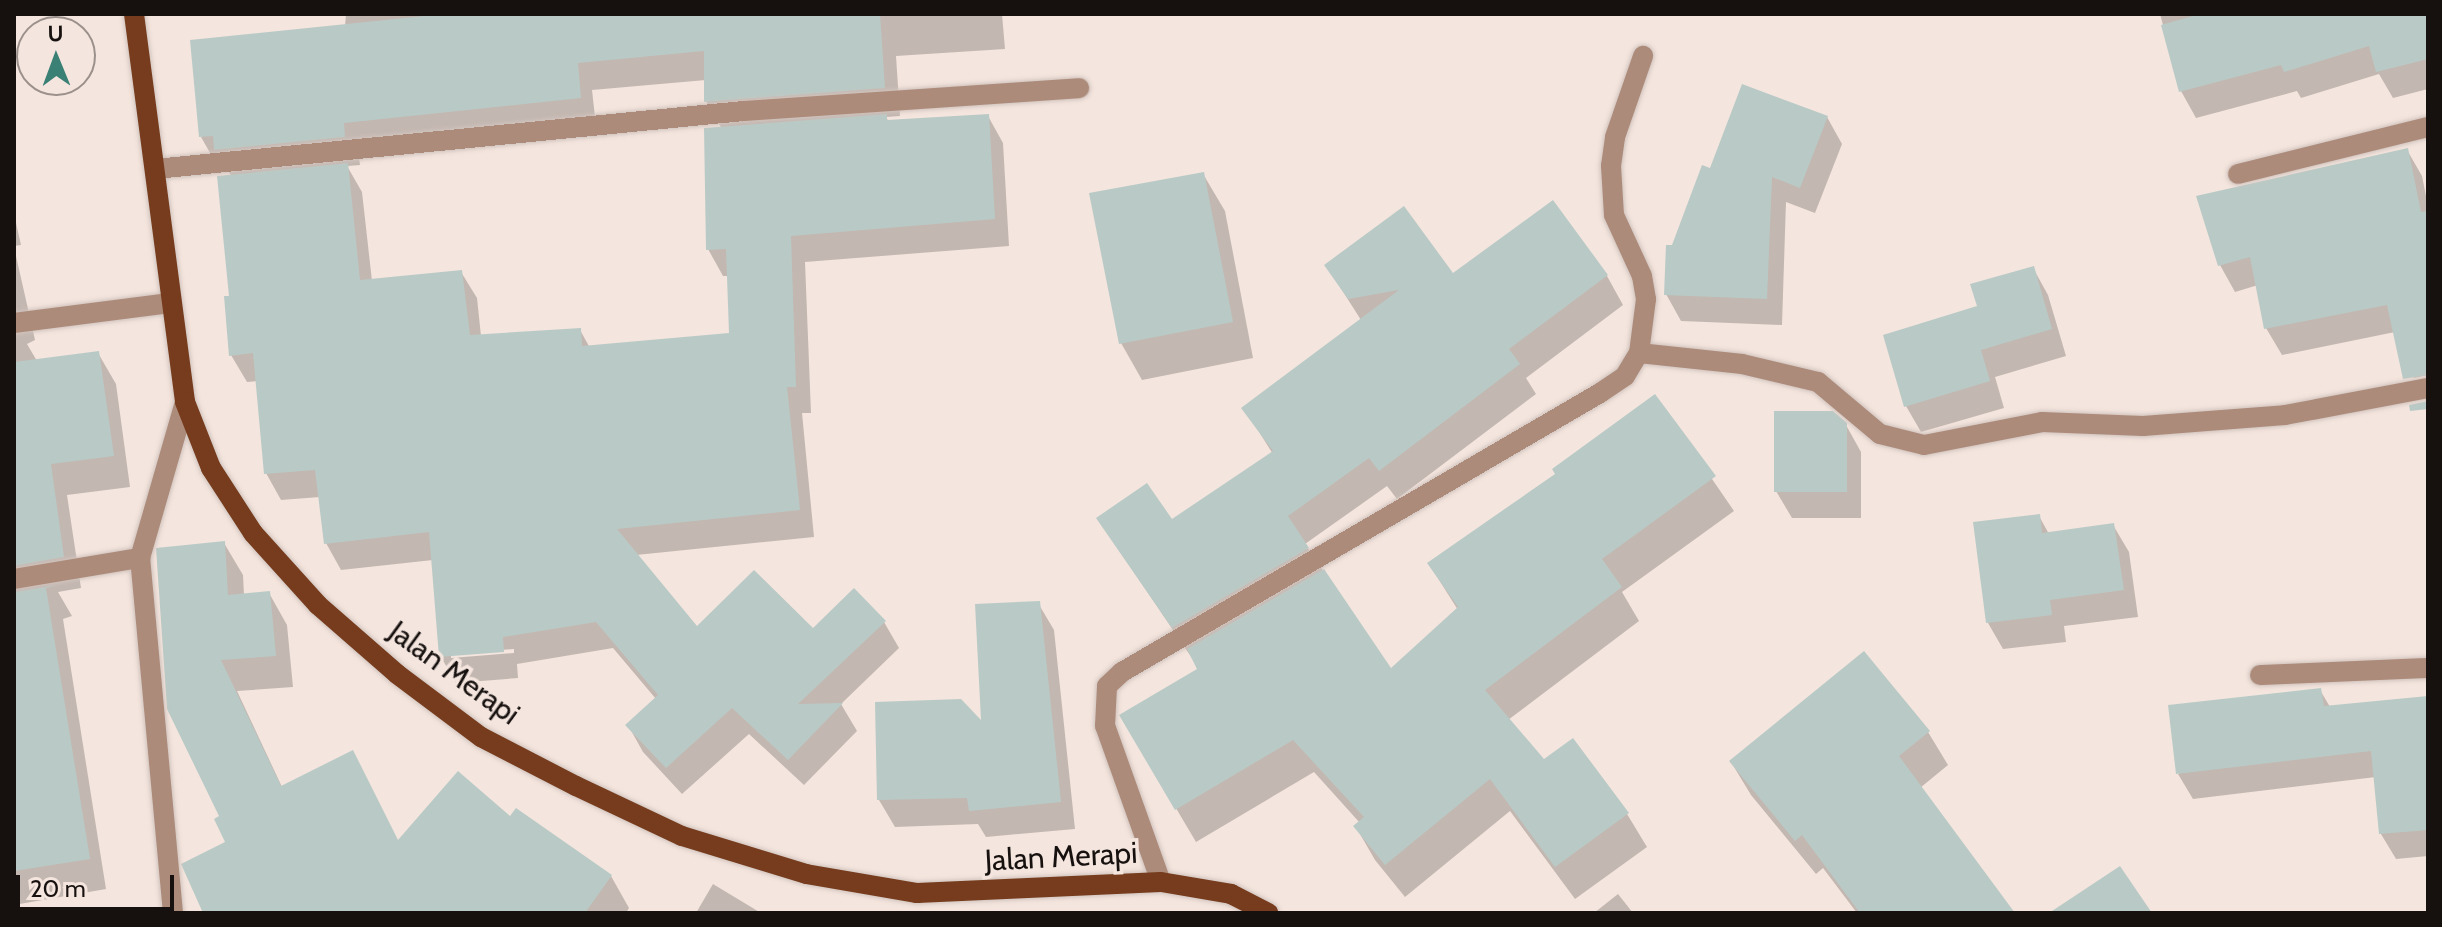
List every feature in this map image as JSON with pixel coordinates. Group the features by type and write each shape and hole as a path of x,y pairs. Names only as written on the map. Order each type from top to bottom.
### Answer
{"main road":[{"name":"Jalan Merapi","path":"134,14 185,402 211,468 245,520 318,605 397,674 481,737 576,786 682,836 806,874 917,893 1161,882 1231,894 1268,913"}],"street":[{"path":"1161,882 1105,726 1107,686 1122,672 1600,393 1625,376 1639,353 1646,299 1642,276 1614,215 1611,166 1615,137 1643,56"},
{"path":"155,169 743,111 1079,88"},
{"path":"2238,174 2428,127"},
{"path":"14,323 170,303"},
{"path":"1639,353 1742,364 1818,382 1880,434 1924,445 2042,422 2143,426 2285,415 2428,388"},
{"path":"173,913 140,558 185,402"},
{"path":"14,579 140,558"},
{"path":"2260,675 2428,668"}],"building":[{"path":"444,14 880,14 885,88 704,102 704,51 578,63 581,98 344,123 345,137 214,150 213,136 199,137 190,40"},
{"path":"2200,14 2428,14 2428,59 2376,72 2369,46 2284,72 2281,65 2179,92 2161,25"},
{"path":"1742,84 1828,116 1800,188 1772,177 1767,299 1664,295 1666,245 1672,245 1702,165 1710,168"},
{"path":"887,114 887,120 989,114 995,219 791,236 796,387 787,387 800,510 617,529 697,626 754,570 813,628 854,588 886,621 798,704 843,703 788,760 732,708 666,768 625,725 658,695 596,622 503,637 504,652 439,657 429,532 324,544 315,470 264,474 253,353 229,356 224,296 229,296 217,176 348,163 360,280 462,270 470,335 581,328 582,346 729,333 726,249 706,250 704,128"},
{"path":"2408,148 2421,212 2428,211 2428,375 2403,379 2387,305 2264,329 2250,257 2218,266 2196,196"},
{"path":"1204,172 1233,322 1119,344 1089,193"},
{"path":"1553,200 1608,275 1509,349 1520,364 1379,471 1369,458 1288,516 1309,548 1172,628 1096,518 1147,483 1172,519 1273,451 1241,408 1399,290 1348,299 1324,265 1404,206 1453,273"},
{"path":"2034,266 2052,329 1981,350 1990,381 1904,407 1883,335 1977,306 1970,284"},
{"path":"99,351 114,456 51,464 64,557 14,566 14,362"},
{"path":"1655,394 1716,476 1602,559 1622,587 1485,690 1544,759 1573,738 1629,813 1555,867 1490,779 1385,865 1353,826 1364,817 1293,740 1175,810 1119,715 1197,669 1187,649 1324,569 1391,668 1458,607 1427,563 1555,474 1552,469"},
{"path":"2428,401 2428,409 2410,411 2409,405"},
{"path":"1774,411 1833,411 1847,423 1847,492 1774,492"},
{"path":"2040,514 2042,533 2114,523 2124,590 2050,600 2052,615 1986,623 1973,522"},
{"path":"225,541 228,595 270,591 276,656 221,660 281,786 353,750 398,840 458,771 510,816 516,808 612,875 585,913 203,913 181,864 225,842 214,819 219,816 167,709 156,548"},
{"path":"57,585 46,588 90,859 14,871 14,592"},
{"path":"1040,601 1061,802 969,811 967,798 877,800 875,702 961,699 981,720 975,604"},
{"path":"1864,651 1930,731 1899,756 2015,913 1860,913 1802,835 1795,841 1729,761"},
{"path":"2321,688 2324,706 2428,696 2428,830 2379,834 2371,751 2176,774 2168,705"},
{"path":"2120,866 2152,913 2049,913"}]}
